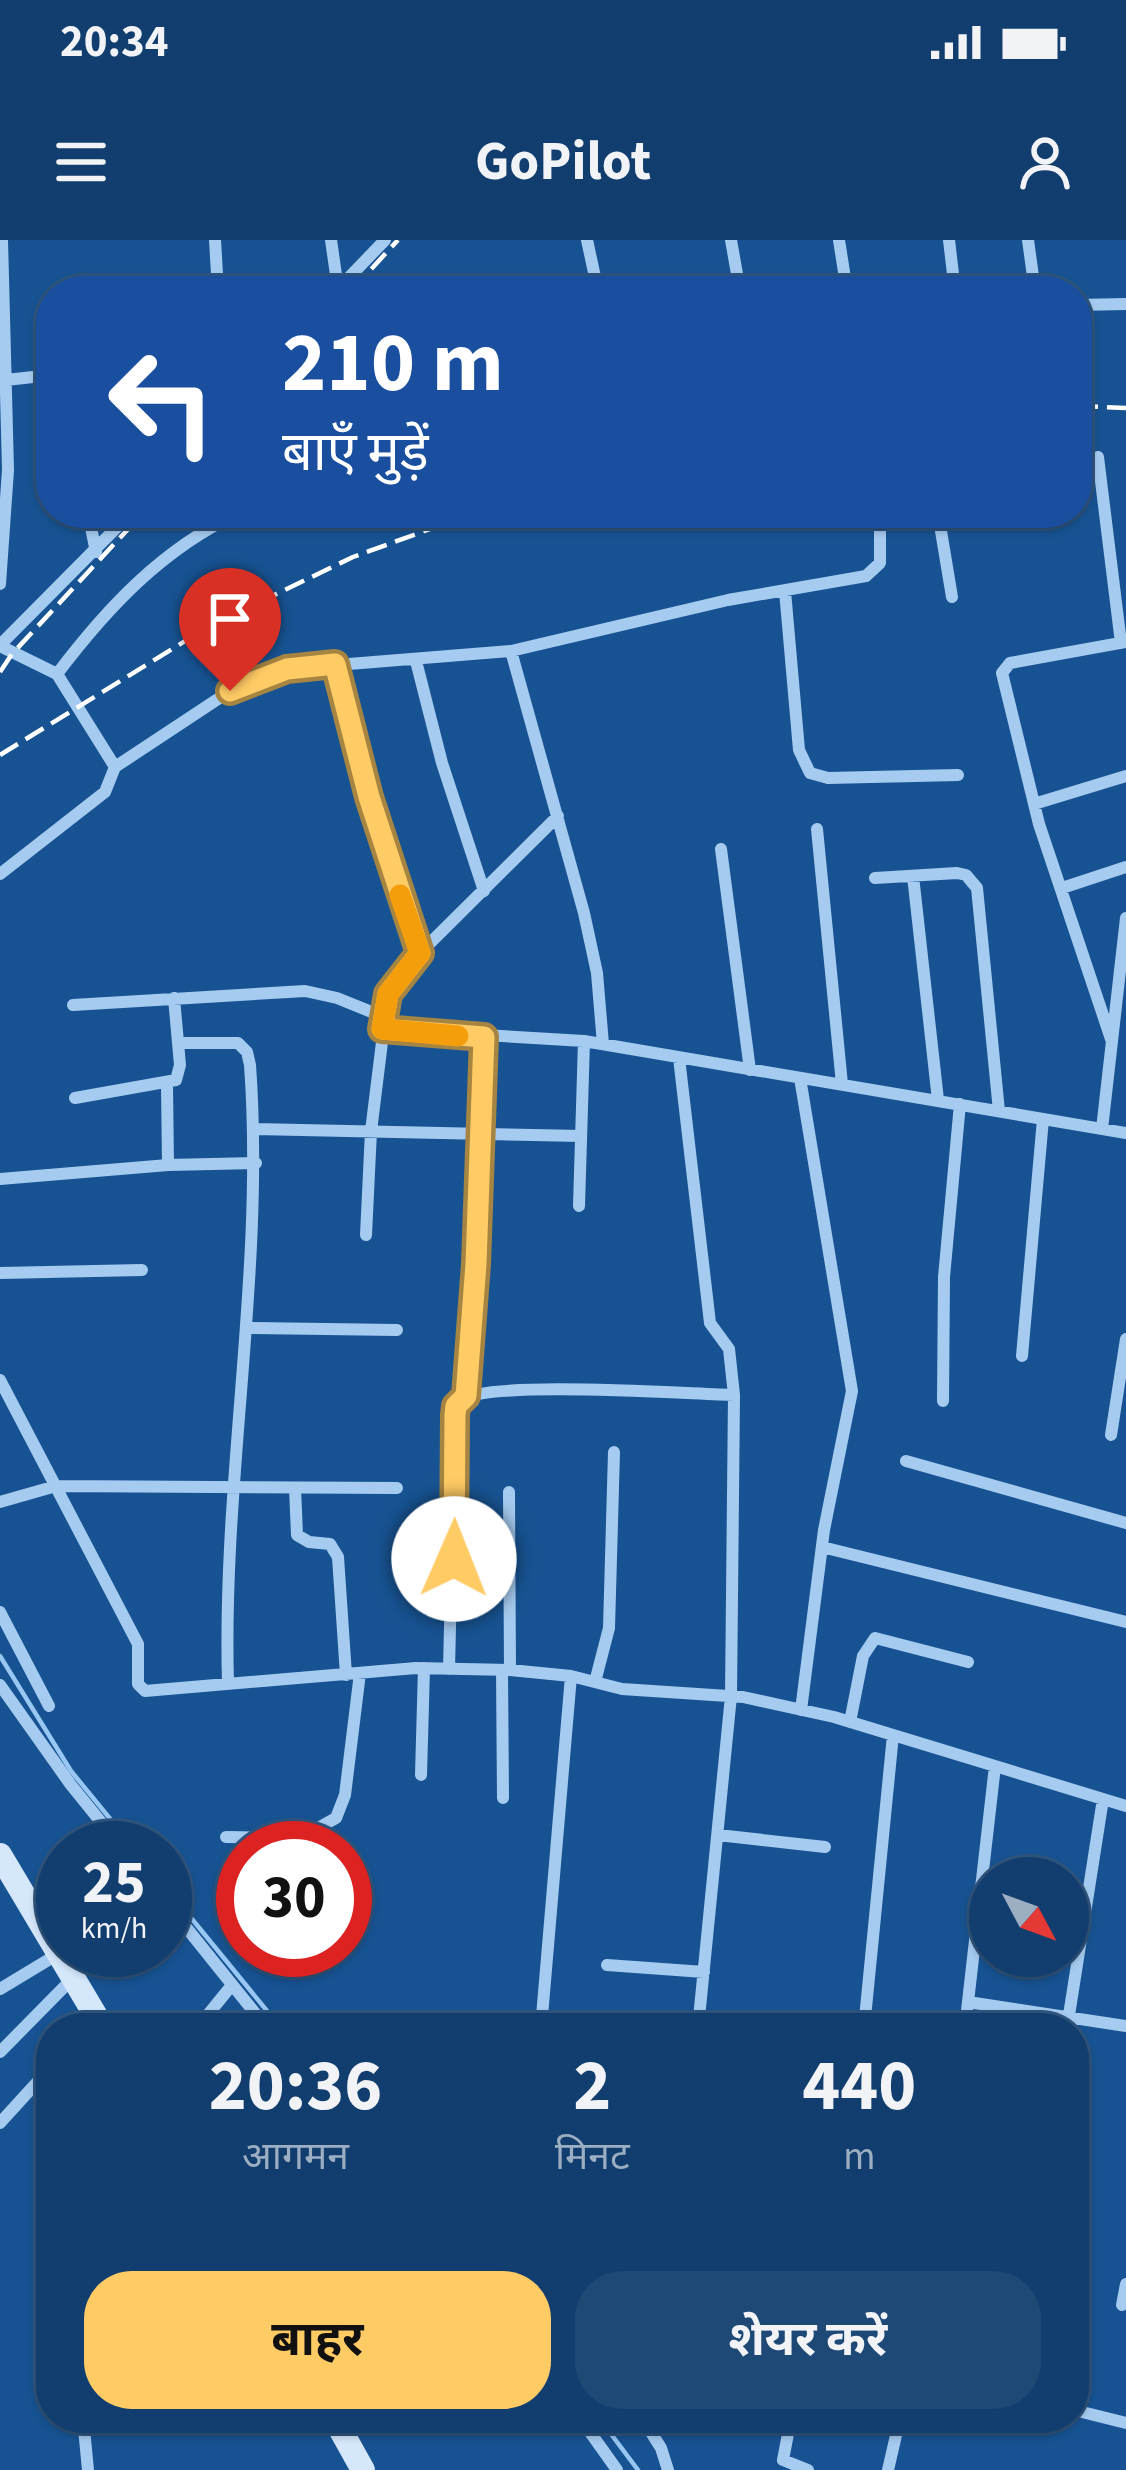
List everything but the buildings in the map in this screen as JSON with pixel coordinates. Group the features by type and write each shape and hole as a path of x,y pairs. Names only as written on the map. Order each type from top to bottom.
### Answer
{"street":[{"path":"0,584 8,470 2,240"},
{"path":"215,240 217,276"},
{"path":"331,240 335,276"},
{"path":"350,276 385,240"},
{"path":"586,240 594,276"},
{"path":"731,240 737,276"},
{"path":"839,240 845,276"},
{"path":"949,240 953,276"},
{"path":"1028,240 1033,276"},
{"path":"1092,304 1126,304"},
{"path":"6,380 36,377"},
{"path":"1098,457 1124,643 1005,667 1003,682 1034,804 1111,1039"},
{"path":"91,528 96,552"},
{"path":"115,766 57,674 0,646 118,528"},
{"path":"57,674 140,579 208,528"},
{"path":"0,874 105,792 115,766 249,682 287,669 511,651 728,600 842,582 874,570 882,555 881,528"},
{"path":"940,528 952,598"},
{"path":"785,591 799,750 810,773 828,778 958,775"},
{"path":"511,651 597,973 603,1044"},
{"path":"416,661 442,764 484,891"},
{"path":"335,664 369,797 420,953"},
{"path":"1034,804 1126,776"},
{"path":"366,1235 371,1131 388,994 420,953 558,816"},
{"path":"817,829 842,1084"},
{"path":"721,849 750,1070"},
{"path":"1061,888 1126,867"},
{"path":"875,878 957,873 966,875 977,888 998,1111"},
{"path":"914,876 938,1100"},
{"path":"1102,1129 1126,918"},
{"path":"73,1005 305,991 337,998 383,1023 484,1037 584,1041 1126,1133"},
{"path":"75,1098 167,1085 180,1075 174,998"},
{"path":"466,1396 484,1037"},
{"path":"579,1206 584,1041"},
{"path":"178,1042 243,1046 250,1065 255,1129 248,1328 226,1610 228,1684"},
{"path":"680,1058 710,1323 729,1349 734,1395 731,1696 700,2013"},
{"path":"800,1078 852,1391 822,1547 801,1710"},
{"path":"167,1085 168,1165"},
{"path":"943,1401 944,1276 960,1104"},
{"path":"1022,1356 1043,1119"},
{"path":"255,1129 581,1136"},
{"path":"0,1180 168,1165 256,1163"},
{"path":"0,1273 142,1270"},
{"path":"248,1328 397,1330"},
{"path":"1111,1435 1126,1339"},
{"path":"0,1379 138,1643 141,1690 424,1668 571,1676 670,1694 731,1696 801,1710 1126,1805"},
{"path":"448,1669 455,1415 456,1406 466,1396 553,1390 734,1395"},
{"path":"595,1682 609,1628 614,1452"},
{"path":"906,1461 1126,1523"},
{"path":"0,1502 56,1486 398,1488"},
{"path":"296,1488 298,1535 309,1542 330,1544 338,1557 353,1674 348,1774 336,1818 331,1821"},
{"path":"503,1798 509,1492"},
{"path":"822,1547 1126,1622"},
{"path":"0,1612 49,1706"},
{"path":"850,1722 863,1656 875,1638 968,1663"},
{"path":"421,1774 424,1668"},
{"path":"542,2013 571,1676"},
{"path":"0,1685 100,1821"},
{"path":"865,2013 893,1735"},
{"path":"967,2013 995,1766"},
{"path":"1070,2013 1103,1798"},
{"path":"718,1835 825,1847"},
{"path":"0,1855 36,1916"},
{"path":"192,1935 255,2013"},
{"path":"607,1964 704,1972"},
{"path":"0,1989 36,1967"},
{"path":"38,2013 73,1978 90,2013"},
{"path":"209,2013 232,1985"},
{"path":"968,2002 1020,2013"},
{"path":"0,2052 36,2016"},
{"path":"1089,2024 1126,2026"},
{"path":"0,2123 36,2083"},
{"path":"1122,2305 1126,2284"},
{"path":"1089,2413 1126,2422"},
{"path":"84,2433 88,2470"},
{"path":"342,2433 359,2468"},
{"path":"591,2433 617,2470"},
{"path":"652,2433 668,2470"},
{"path":"788,2433 783,2461 808,2470"},
{"path":"888,2470 897,2433"}],"waterway":[{"path":"0,1656 71,1771 112,1821"},
{"path":"192,1919 269,2013"},
{"path":"610,2433 638,2470"}],"railway":[{"path":"365,276 398,240"},
{"path":"1092,407 1126,408"},
{"path":"0,672 129,528"},
{"path":"0,755 208,627 353,557 433,528"}],"slow traffic":[{"path":"400,895 420,953 388,994 382,1029 458,1036"}],"route":[{"path":"230,691 287,669 335,664 369,797 420,953 388,994 382,1029 484,1037 466,1396 456,1406 455,1415 454,1559"}]}
